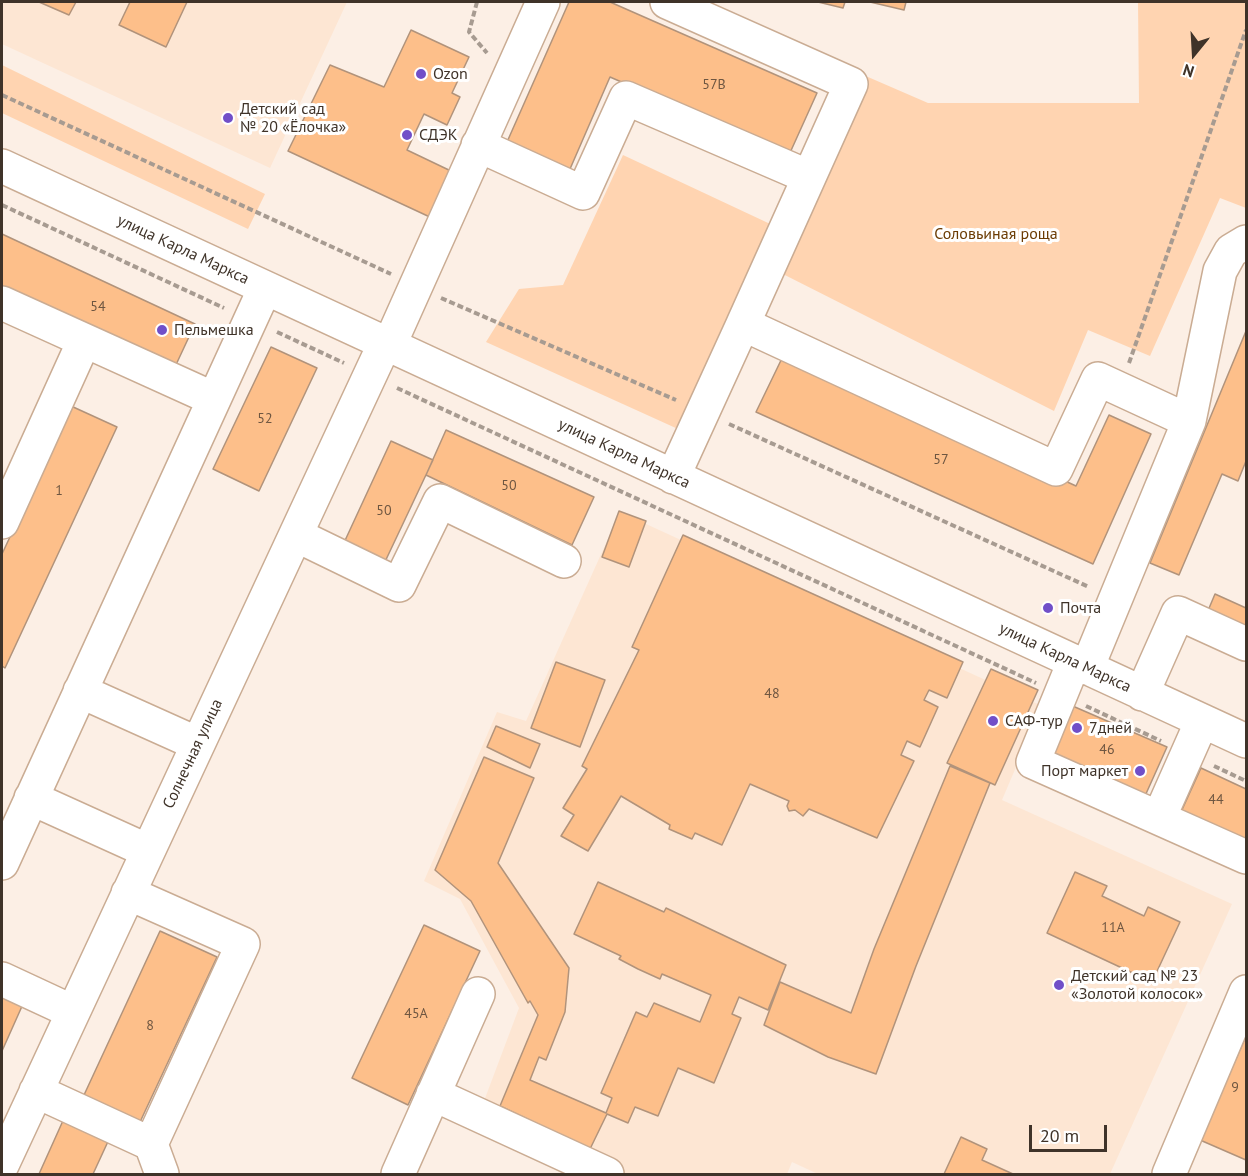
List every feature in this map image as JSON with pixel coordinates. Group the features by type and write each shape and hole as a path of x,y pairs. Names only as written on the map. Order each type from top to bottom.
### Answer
{"street":[{"name":"Солнечная улица","path":"4,1155 148,852 369,375 416,286 543,2"},
{"path":"667,2 850,84 673,477"},
{"path":"478,146 583,193 626,98 809,177"},
{"name":"улица Карла Маркса","path":"5,176 264,288 1246,741"},
{"path":"1246,242 1231,251 1220,271 1189,421 1115,598 1080,665 1059,694 1033,762 1246,857"},
{"path":"2,863 264,288"},
{"path":"2,303 213,399"},
{"path":"743,324 1056,469 1098,379 1189,421"},
{"path":"2,522 84,340"},
{"path":"296,535 399,585 440,501 564,561"},
{"path":"1142,694 1178,613 1246,644"},
{"path":"80,691 198,744"},
{"path":"1159,818 1202,721"},
{"path":"31,798 148,852"},
{"path":"128,893 243,944 151,1144 162,1174"},
{"path":"2,980 73,1012"},
{"path":"1175,1172 1246,992"},
{"path":"398,1174 478,994"},
{"path":"36,1091 151,1144"},
{"path":"434,1094 607,1174"}],"path":[{"path":"477,2 470,32 508,79"},
{"path":"1120,389 1246,30"},
{"path":"2,95 416,286 703,412 1115,598"},
{"path":"2,205 1246,781"}],"shaded area":[{"name":"Детский сад № 20 «Ёлочка»","path":"2,2 347,2 270,168 2,44"},
{"path":"620,512 1042,706 1002,800 1232,904 1110,1174 818,1174 792,1162 787,1174 623,1174 481,1109 519,1008 460,899 424,881 497,712 526,721"}],"green space":[{"name":"Соловьиная роща","path":"1138,2 1246,2 1246,208 1220,198 1150,356 1088,330 1054,411 767,266 689,434 486,342 519,289 563,285 623,155 798,237 868,77 928,103 1139,103"},
{"path":"2,65 265,194 248,229 2,113"}],"building":[{"path":"39,2 76,2 69,15"},
{"path":"130,2 187,2 166,47 119,25"},
{"path":"569,2 610,2 817,93 789,155 610,77 570,169 507,142"},
{"path":"818,2 845,2 843,8"},
{"path":"870,2 906,2 904,10"},
{"path":"411,30 469,57 452,93 460,97 447,125 424,114 407,150 453,172 432,218 288,151 330,65 384,87"},
{"path":"2,234 195,324 174,369 2,289"},
{"path":"1246,331 1246,461 1238,481 1222,474 1179,575 1150,563"},
{"path":"271,347 317,368 259,491 213,469"},
{"path":"785,352 1076,486 1109,415 1151,434 1093,564 756,412"},
{"path":"71,406 117,427 5,668 2,666 2,554"},
{"path":"446,430 594,497 572,545 426,475"},
{"path":"391,441 433,460 383,566 342,547"},
{"path":"619,511 646,521 629,567 602,557"},
{"path":"683,535 963,662 947,698 929,690 924,700 938,707 920,747 907,741 901,755 914,761 877,838 809,809 803,816 795,810 789,811 787,806 789,801 750,784 722,845 695,833 692,839 669,829 670,825 621,796 588,851 561,836 574,815 563,808 587,769 582,766 639,650 632,647"},
{"path":"1215,594 1246,608 1246,631 1207,613"},
{"path":"556,662 605,680 580,747 531,728"},
{"path":"991,669 1038,690 995,785 947,763"},
{"path":"1068,704 1167,747 1145,796 1047,754"},
{"path":"496,726 540,744 530,768 487,747"},
{"path":"484,757 534,778 498,863 569,968 565,1012 546,1060 539,1057 530,1080 606,1113 612,1098 601,1093 636,1012 647,1017 654,1003 700,1022 711,995 662,974 660,979 619,959 621,956 574,934 598,882 664,912 666,908 786,965 768,1010 739,997 732,1014 741,1018 714,1083 678,1068 658,1116 635,1107 628,1123 607,1114 590,1149 500,1106 538,1015 530,1001 528,1003 471,901 435,870"},
{"path":"950,766 990,783 916,966 876,1074 828,1057 764,1025 780,982 851,1013 874,949"},
{"path":"1201,768 1246,789 1246,842 1181,812"},
{"path":"1075,872 1107,886 1102,896 1144,916 1148,907 1180,922 1152,982 1047,933"},
{"path":"424,925 480,951 408,1105 352,1078"},
{"path":"160,931 217,957 140,1122 84,1095"},
{"path":"2,994 23,1004 2,1051"},
{"path":"1246,1036 1246,1160 1200,1140"},
{"path":"66,1114 111,1135 93,1174 39,1174"},
{"path":"961,1137 987,1149 982,1160 1013,1174 944,1174"}],"place":[{"name":"Ozon","path":"421,74"},
{"name":"Детский сад № 20 «Ёлочка»","path":"228,118"},
{"name":"СДЭК","path":"407,135"},
{"name":"Пельмешка","path":"162,330"},
{"name":"Почта","path":"1048,608"},
{"name":"САФ-тур","path":"993,721"},
{"name":"7дней","path":"1077,728"},
{"name":"Порт маркет","path":"1140,771"},
{"name":"Детский сад № 23 «Золотой колосок»","path":"1059,985"}]}
